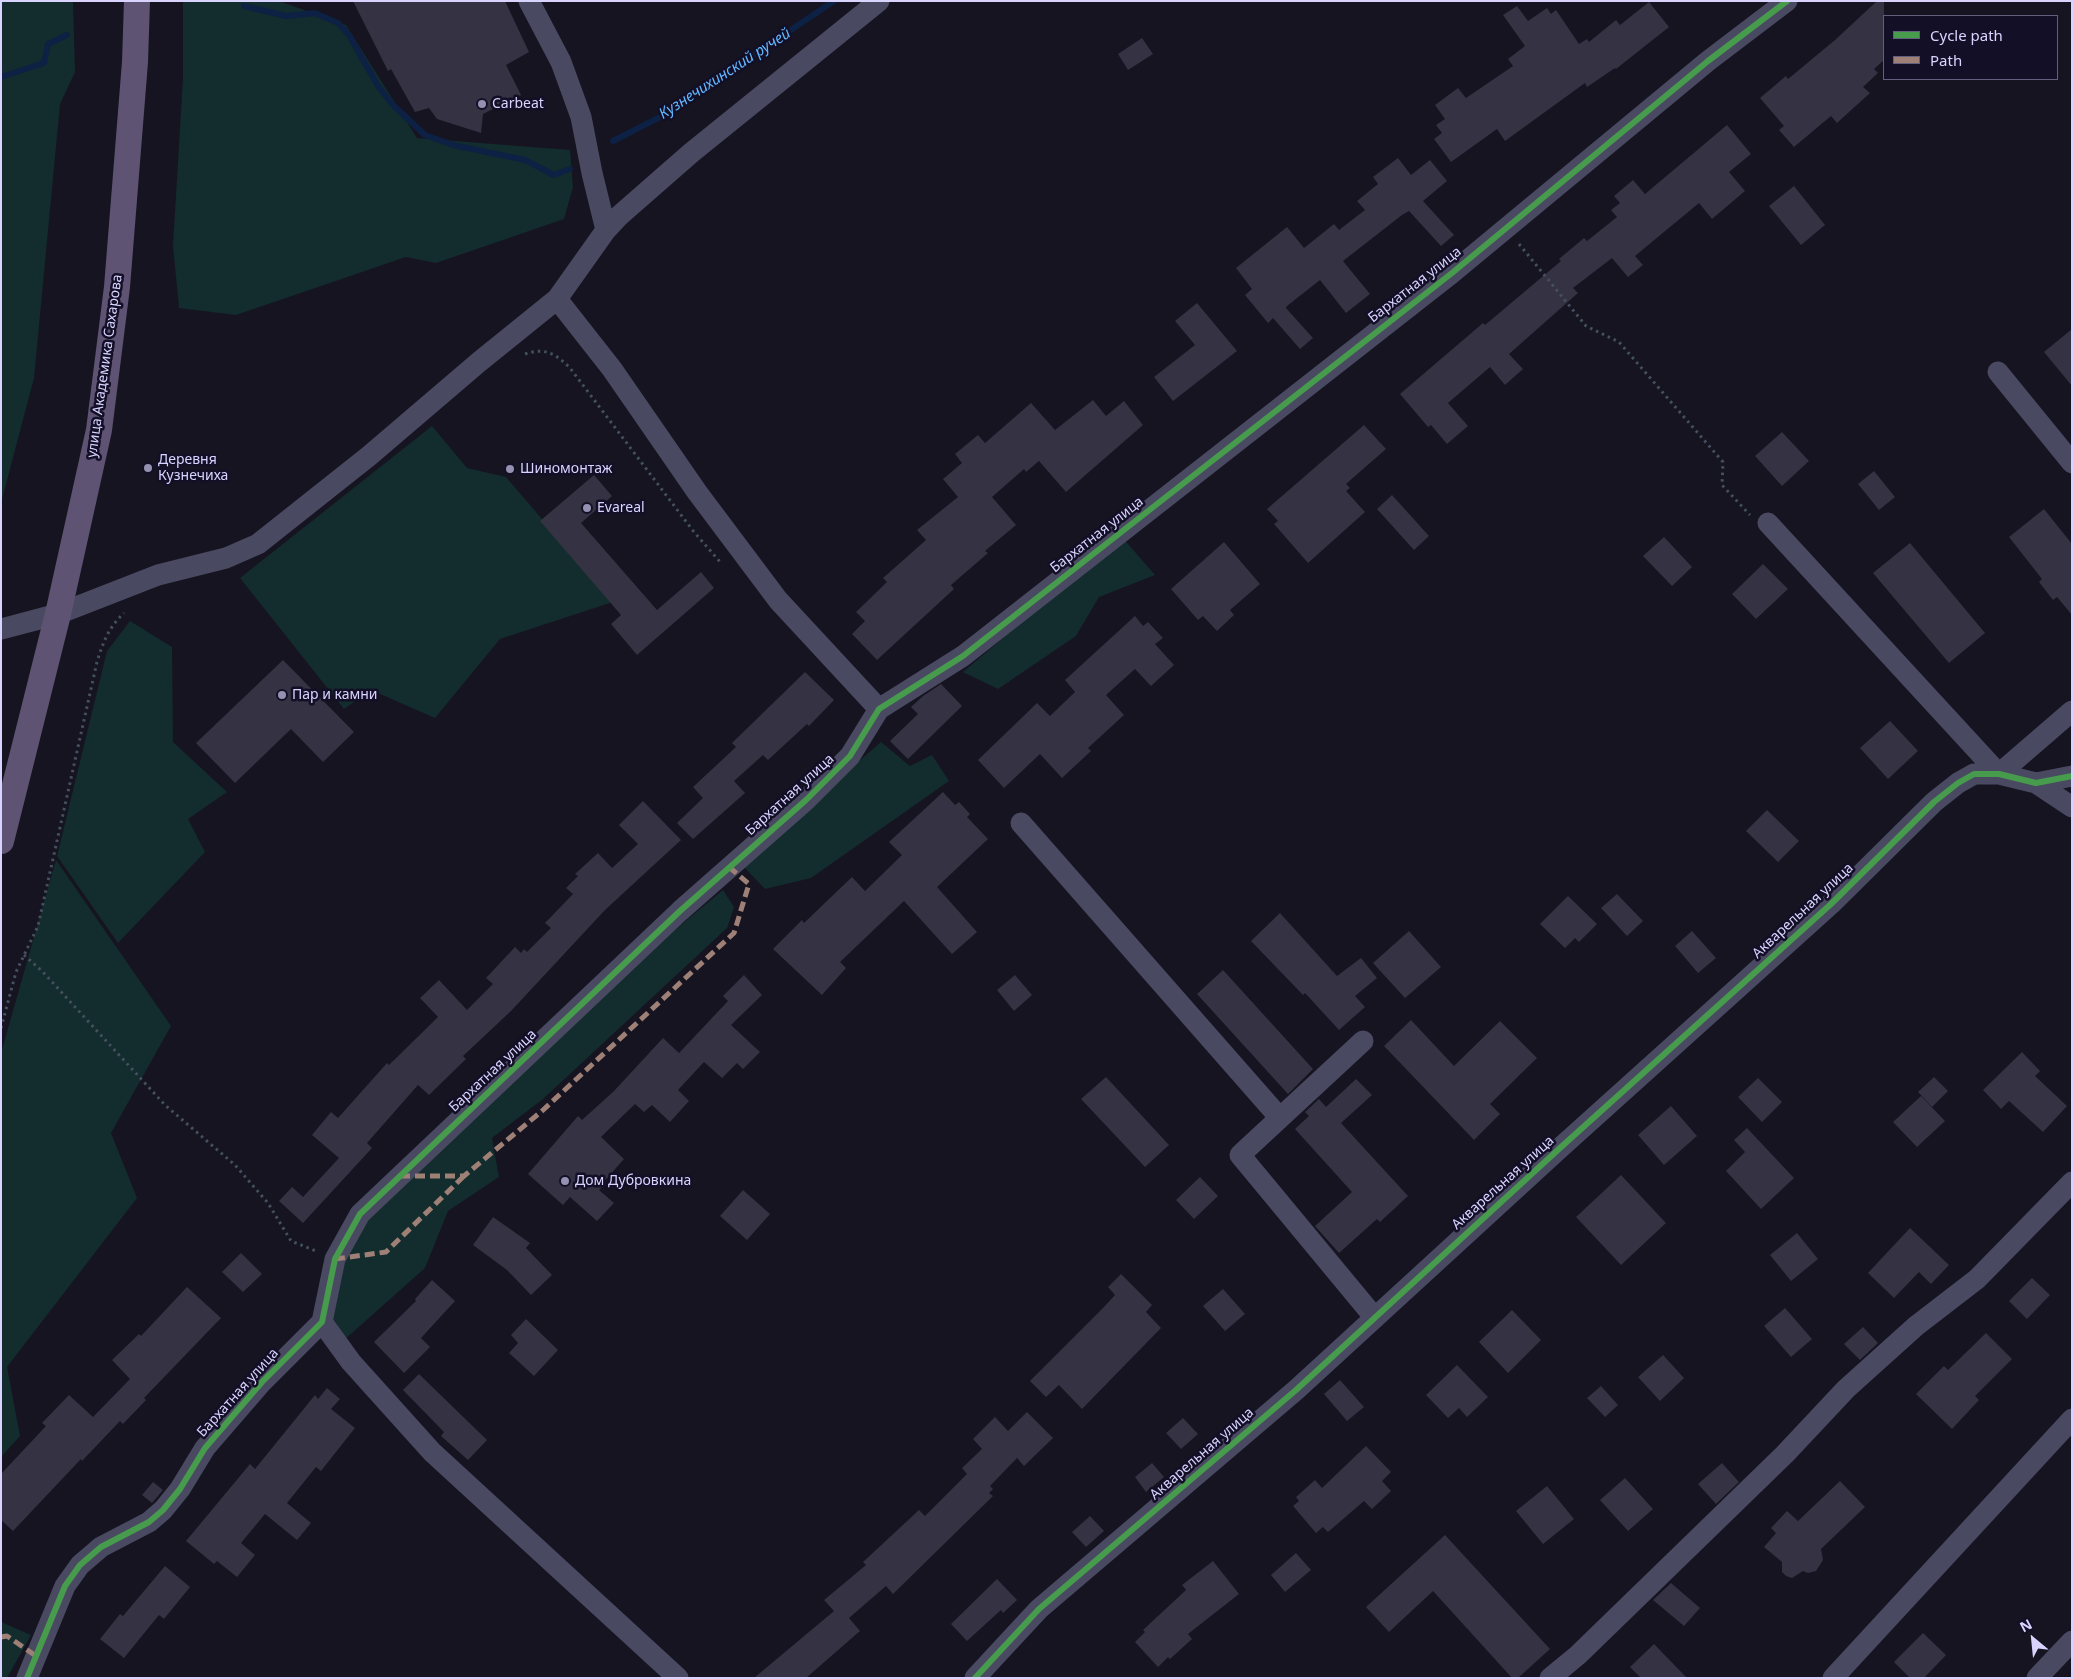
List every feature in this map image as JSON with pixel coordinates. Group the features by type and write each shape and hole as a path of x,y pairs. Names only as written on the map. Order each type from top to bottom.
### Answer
{"main road":[{"name":"улица Академика Сахарова","path":"1,841 58,614 100,420 118,277 135,62 137,1"}],"street":[{"path":"529,1 561,62 581,117 606,230"},
{"path":"1,629 58,614 158,575 226,558 258,544 369,456 479,362 557,299 606,230 619,216 691,152 879,1"},
{"name":"Бархатная улица","path":"27,1678 65,1586 80,1565 102,1547 150,1522 163,1510 180,1489 205,1448 262,1382 322,1322 335,1259 360,1214 680,911 806,800 850,756 879,709 963,656 1452,273 1708,61 1787,1"},
{"path":"557,299 612,369 697,492 778,600 879,709"},
{"path":"1998,372 2072,463"},
{"path":"1768,523 1999,774 2072,711"},
{"name":"Акварельная улица","path":"974,1678 1039,1609 1296,1390 1574,1135 1831,904 1934,802 1958,783 1974,774 1999,774 2036,782 2072,776"},
{"path":"2036,782 2072,807"},
{"path":"1021,822 1280,1118"},
{"path":"1363,1041 1240,1155 1375,1318"},
{"path":"1550,1678 1578,1655 1785,1454 1846,1389 1916,1326 1977,1279 2072,1182"},
{"path":"322,1322 351,1362 432,1452 678,1678"},
{"path":"1833,1678 2072,1419"},
{"path":"2037,1678 2072,1641"}],"path":[{"path":"1506,228 1586,326 1619,342 1723,462 1722,485 1754,520 1768,523"},
{"path":"518,357 534,351 556,354 574,373 694,532 722,565"},
{"path":"1,1028 16,972 38,926 96,662 104,637 113,623 125,612"},
{"path":"24,955 42,971 165,1105 235,1165 268,1203 291,1241 335,1259"}],"green space":[{"path":"1,1 73,1 75,72 60,104 34,378 1,503"},
{"path":"183,1 279,1 346,25 417,138 570,150 573,187 564,219 436,263 406,257 236,315 179,308 173,246 183,78"},
{"path":"432,426 467,468 506,477 613,602 500,639 435,718 371,690 344,709 240,578"},
{"path":"1122,537 1155,575 1099,597 1076,636 998,689 963,672"},
{"path":"130,621 172,647 173,742 227,792 188,819 205,852 118,943 57,856 107,651"},
{"path":"881,742 910,766 932,755 949,781 811,878 765,889 740,863"},
{"path":"56,860 171,1026 111,1133 137,1198 7,1367 20,1436 1,1457 1,1053"},
{"path":"723,890 734,907 727,928 543,1099 492,1138 499,1177 448,1211 425,1268 343,1341 330,1315 347,1249 370,1212 607,986"},
{"path":"1,1622 31,1635 7,1678 1,1678"}],"building":[{"path":"353,1 505,1 529,52 506,65 521,95 483,114 481,133 437,119 429,108 415,112 391,69 388,71"},
{"path":"1877,1 1884,1 1883,61 1874,69 1878,73 1863,87 1870,93 1837,123 1831,116 1794,147 1779,130 1784,126 1760,98 1786,76 1788,79 1835,40"},
{"path":"1649,2 1669,27 1616,69 1587,87 1585,83 1505,141 1497,129 1451,162 1434,139 1442,133 1436,125 1445,119 1435,105 1458,88 1466,98 1513,66 1508,59 1525,46 1503,15 1517,6 1528,21 1547,8 1551,14 1556,10 1579,44 1587,39 1589,42 1616,20 1620,25"},
{"path":"1142,38 1153,54 1128,70 1118,54"},
{"path":"1727,125 1751,154 1729,172 1745,191 1712,219 1699,203 1635,256 1643,265 1628,277 1612,258 1573,288 1578,293 1509,354 1523,369 1505,385 1490,367 1448,403 1468,426 1447,444 1431,425 1428,427 1400,394 1483,323 1485,325 1561,261 1559,259 1584,238 1587,241 1617,217 1611,210 1620,203 1614,196 1633,180 1645,194"},
{"path":"1398,158 1411,175 1430,160 1447,181 1423,201 1454,235 1441,246 1409,211 1402,215 1343,261 1370,294 1346,313 1320,280 1287,306 1286,308 1313,338 1300,349 1273,318 1268,323 1245,295 1252,289 1236,268 1287,227 1304,248 1334,224 1339,230 1365,210 1357,201 1378,184 1373,177"},
{"path":"1794,186 1825,225 1801,245 1769,206"},
{"path":"1197,303 1237,351 1173,401 1154,377 1195,345 1175,321"},
{"path":"2072,329 2072,386 2044,352"},
{"path":"1093,400 1106,416 1124,401 1143,425 1066,492 1039,461 1026,472 1024,469 992,497 1016,525 985,551 988,553 951,585 954,589 877,660 852,634 865,621 856,612 887,582 883,578 926,540 917,530 958,497 943,479 962,463 955,454 978,435 985,443 1031,403 1055,430"},
{"path":"1364,425 1386,449 1346,484 1350,488 1346,491 1365,512 1308,563 1274,524 1278,521 1267,509"},
{"path":"1782,432 1809,461 1782,486 1755,456"},
{"path":"1874,471 1895,497 1879,510 1858,484"},
{"path":"594,475 612,496 581,523 657,610 701,572 714,588 637,655 611,624 621,615 540,521"},
{"path":"1392,495 1429,536 1414,550 1377,509"},
{"path":"2044,509 2072,544 2072,615 2057,597 2053,600 2039,582 2042,579 2009,537"},
{"path":"1664,537 1692,567 1672,586 1643,556"},
{"path":"1224,542 1260,584 1230,610 1234,615 1217,631 1203,616 1198,620 1171,589"},
{"path":"1910,543 1985,633 1949,663 1873,573"},
{"path":"1763,564 1788,589 1756,619 1732,594"},
{"path":"1135,616 1143,626 1148,622 1163,638 1155,644 1174,665 1151,686 1135,669 1106,695 1124,715 1088,748 1091,751 1062,778 1040,754 1004,788 978,760 1037,703 1050,716 1075,692 1065,680"},
{"name":"Пар и камни","path":"283,660 354,732 323,762 291,729 235,783 196,743"},
{"path":"805,672 834,700 809,726 807,724 768,760 763,755 734,781 745,793 693,839 677,823 703,798 693,787 736,747 732,743"},
{"path":"941,684 962,706 908,759 890,741 918,714 911,707"},
{"path":"1890,721 1918,751 1888,779 1860,748"},
{"path":"943,792 955,805 959,802 970,814 967,817 988,839 937,887 977,932 952,954 904,901 840,962 846,968 822,995 773,949 802,920 804,923 852,877 865,891 902,855 889,842"},
{"path":"643,801 681,840 605,910 511,1011 463,1056 466,1059 429,1095 418,1085 367,1143 372,1148 303,1223 279,1201 292,1187 303,1197 339,1158 312,1135 331,1112 338,1118 387,1063 389,1065 438,1017 420,998 439,980 467,1010 493,984 486,978 515,947 521,953 524,949 527,952 551,928 545,923 573,894 566,888 578,876 575,874 598,853 612,868 638,844 619,825"},
{"path":"1767,810 1799,841 1778,862 1746,831"},
{"path":"1617,894 1643,921 1627,936 1601,908"},
{"path":"1568,896 1597,924 1579,942 1575,938 1565,948 1540,924"},
{"path":"1280,913 1337,976 1361,958 1377,978 1355,996 1365,1007 1339,1030 1305,993 1303,995 1251,941"},
{"path":"1409,931 1441,967 1405,998 1373,963"},
{"path":"1692,931 1716,958 1698,973 1675,946"},
{"path":"1223,970 1313,1069 1288,1094 1197,994"},
{"path":"744,975 762,995 731,1025 760,1052 743,1069 737,1063 722,1078 704,1062 678,1090 689,1101 670,1122 652,1105 644,1112 635,1104 601,1137 624,1159 600,1186 602,1187 599,1190 614,1203 597,1221 570,1197 563,1205 528,1174 578,1116 582,1120 614,1091 663,1038 679,1053 728,1001 723,996"},
{"path":"1015,975 1032,995 1014,1011 997,990"},
{"path":"1411,1020 1454,1066 1500,1021 1537,1058 1490,1104 1500,1114 1474,1140 1384,1046"},
{"path":"2022,1052 2040,1071 2035,1076 2067,1106 2043,1132 2009,1101 2001,1109 1983,1090"},
{"path":"1106,1077 1169,1145 1145,1167 1081,1099"},
{"path":"1934,1077 1948,1091 1932,1107 1918,1092"},
{"path":"1758,1078 1782,1102 1762,1122 1738,1097"},
{"path":"1356,1079 1372,1095 1341,1123 1408,1196 1380,1222 1377,1219 1339,1253 1315,1226 1352,1192 1295,1129 1309,1116 1305,1112 1319,1099 1326,1107"},
{"path":"1921,1096 1945,1121 1917,1147 1893,1122"},
{"path":"1671,1106 1697,1136 1664,1165 1638,1135"},
{"path":"1747,1128 1794,1178 1761,1209 1726,1171 1745,1152 1734,1140"},
{"path":"1621,1175 1666,1223 1621,1265 1576,1217"},
{"path":"1200,1177 1218,1196 1194,1219 1176,1200"},
{"path":"743,1190 770,1214 747,1240 720,1216"},
{"path":"493,1217 530,1243 526,1248 552,1275 531,1295 507,1270 473,1245"},
{"path":"1910,1228 1949,1265 1931,1284 1919,1272 1894,1298 1868,1273"},
{"path":"1797,1233 1818,1259 1791,1281 1770,1255"},
{"path":"241,1253 262,1274 243,1292 222,1272"},
{"path":"1121,1274 1152,1305 1146,1312 1161,1328 1082,1409 1059,1385 1046,1397 1030,1381 1115,1295 1108,1287"},
{"path":"2032,1278 2050,1295 2027,1319 2009,1301"},
{"path":"432,1280 455,1301 421,1338 430,1347 404,1373 374,1342 416,1301 415,1299"},
{"path":"187,1287 221,1318 144,1398 146,1400 123,1424 120,1421 13,1531 1,1520 1,1474 46,1426 42,1423 69,1395 93,1417 130,1379 112,1360 139,1334 141,1336"},
{"path":"1223,1289 1245,1314 1225,1331 1203,1306"},
{"path":"1785,1308 1812,1339 1791,1357 1764,1326"},
{"path":"1512,1310 1541,1340 1508,1373 1479,1342"},
{"path":"526,1319 558,1350 534,1376 509,1353 518,1343 511,1335"},
{"path":"1863,1327 1878,1343 1860,1360 1844,1344"},
{"path":"1986,1333 2012,1359 1975,1396 1979,1400 1952,1429 1916,1394 1944,1366 1948,1370"},
{"path":"1663,1355 1684,1378 1660,1401 1638,1377"},
{"path":"1457,1365 1488,1397 1467,1417 1459,1408 1448,1418 1426,1395"},
{"path":"419,1374 487,1440 468,1460 441,1436 444,1432 403,1390"},
{"path":"1340,1380 1364,1407 1347,1421 1324,1394"},
{"path":"1601,1386 1618,1405 1605,1417 1587,1398"},
{"path":"327,1388 340,1399 331,1409 355,1428 321,1471 316,1467 287,1503 311,1523 297,1540 265,1514 241,1543 255,1555 237,1577 217,1561 214,1564 186,1541 250,1464 255,1469 315,1395 318,1399"},
{"path":"1027,1412 1053,1438 1024,1466 1017,1458 990,1486 993,1489 989,1493 993,1496 893,1594 886,1586 849,1618 860,1631 806,1678 754,1678 834,1611 824,1600 866,1565 863,1562 919,1510 925,1516 967,1474 962,1468 982,1449 973,1439 995,1417 1008,1431"},
{"path":"1183,1418 1198,1434 1181,1449 1166,1433"},
{"path":"1366,1446 1391,1472 1382,1481 1391,1491 1372,1509 1364,1501 1328,1532 1323,1527 1316,1533 1293,1506 1299,1501 1296,1497 1315,1480 1322,1488"},
{"path":"1152,1463 1164,1477 1146,1492 1135,1477"},
{"path":"1722,1463 1739,1482 1716,1504 1698,1484"},
{"path":"1625,1478 1653,1509 1628,1531 1600,1500"},
{"path":"1840,1481 1865,1507 1821,1549 1823,1560 1816,1571 1808,1573 1803,1571 1792,1578 1786,1576 1782,1572 1782,1562 1764,1547 1776,1533 1771,1528 1787,1511 1798,1521"},
{"path":"153,1482 163,1490 152,1503 142,1495"},
{"path":"1547,1486 1574,1519 1543,1544 1516,1511"},
{"path":"1090,1516 1104,1531 1086,1547 1072,1532"},
{"path":"1445,1535 1550,1649 1518,1678 1512,1678 1433,1591 1389,1632 1366,1607"},
{"path":"1296,1553 1311,1570 1285,1592 1271,1575"},
{"path":"1213,1561 1239,1594 1188,1634 1192,1639 1158,1667 1135,1642 1145,1632 1143,1630 1186,1590 1182,1585"},
{"path":"165,1566 190,1587 164,1619 159,1615 124,1658 100,1639 120,1614 123,1616"},
{"path":"997,1579 1017,1600 1003,1613 1001,1610 967,1641 951,1624"},
{"path":"1671,1583 1700,1608 1684,1626 1653,1600"},
{"path":"1923,1633 1946,1655 1924,1678 1910,1678 1894,1662"},
{"path":"1654,1644 1687,1678 1641,1678 1630,1667"}],"waterway":[{"name":"Кузнечихинский ручей","path":"613,141 666,114 834,1"},
{"name":"Кузнечихинский ручей","path":"244,6 286,16 315,13 338,23 349,35 378,86 392,104 425,135 453,145 525,160 554,175 570,169"},
{"name":"Кузнечихинский ручей","path":"1,77 44,63 48,44 67,35"}],"marked path":[{"path":"400,1176 464,1176 542,1111 734,933 749,884 729,867"},
{"path":"335,1259 386,1252 464,1176"},
{"path":"1,1637 7,1636 36,1656"}],"cycle path":[{"path":"27,1678 65,1586 80,1565 101,1547 149,1522 163,1510 180,1489 205,1448 262,1382 322,1322 335,1259 360,1214 680,911 806,800 850,756 879,709 963,656 1452,273 1708,61 1787,1"},
{"path":"975,1678 1039,1609 1296,1390 1560,1148 1831,904 1934,802 1958,783 1974,774 1999,774 2036,783 2072,776"}],"place":[{"name":"Carbeat","path":"482,104"},
{"name":"Деревня Кузнечиха","path":"148,468"},
{"name":"Шиномонтаж","path":"510,469"},
{"name":"Evareal","path":"587,508"},
{"name":"Пар и камни","path":"282,695"},
{"name":"Дом Дубровкина","path":"565,1181"}]}
